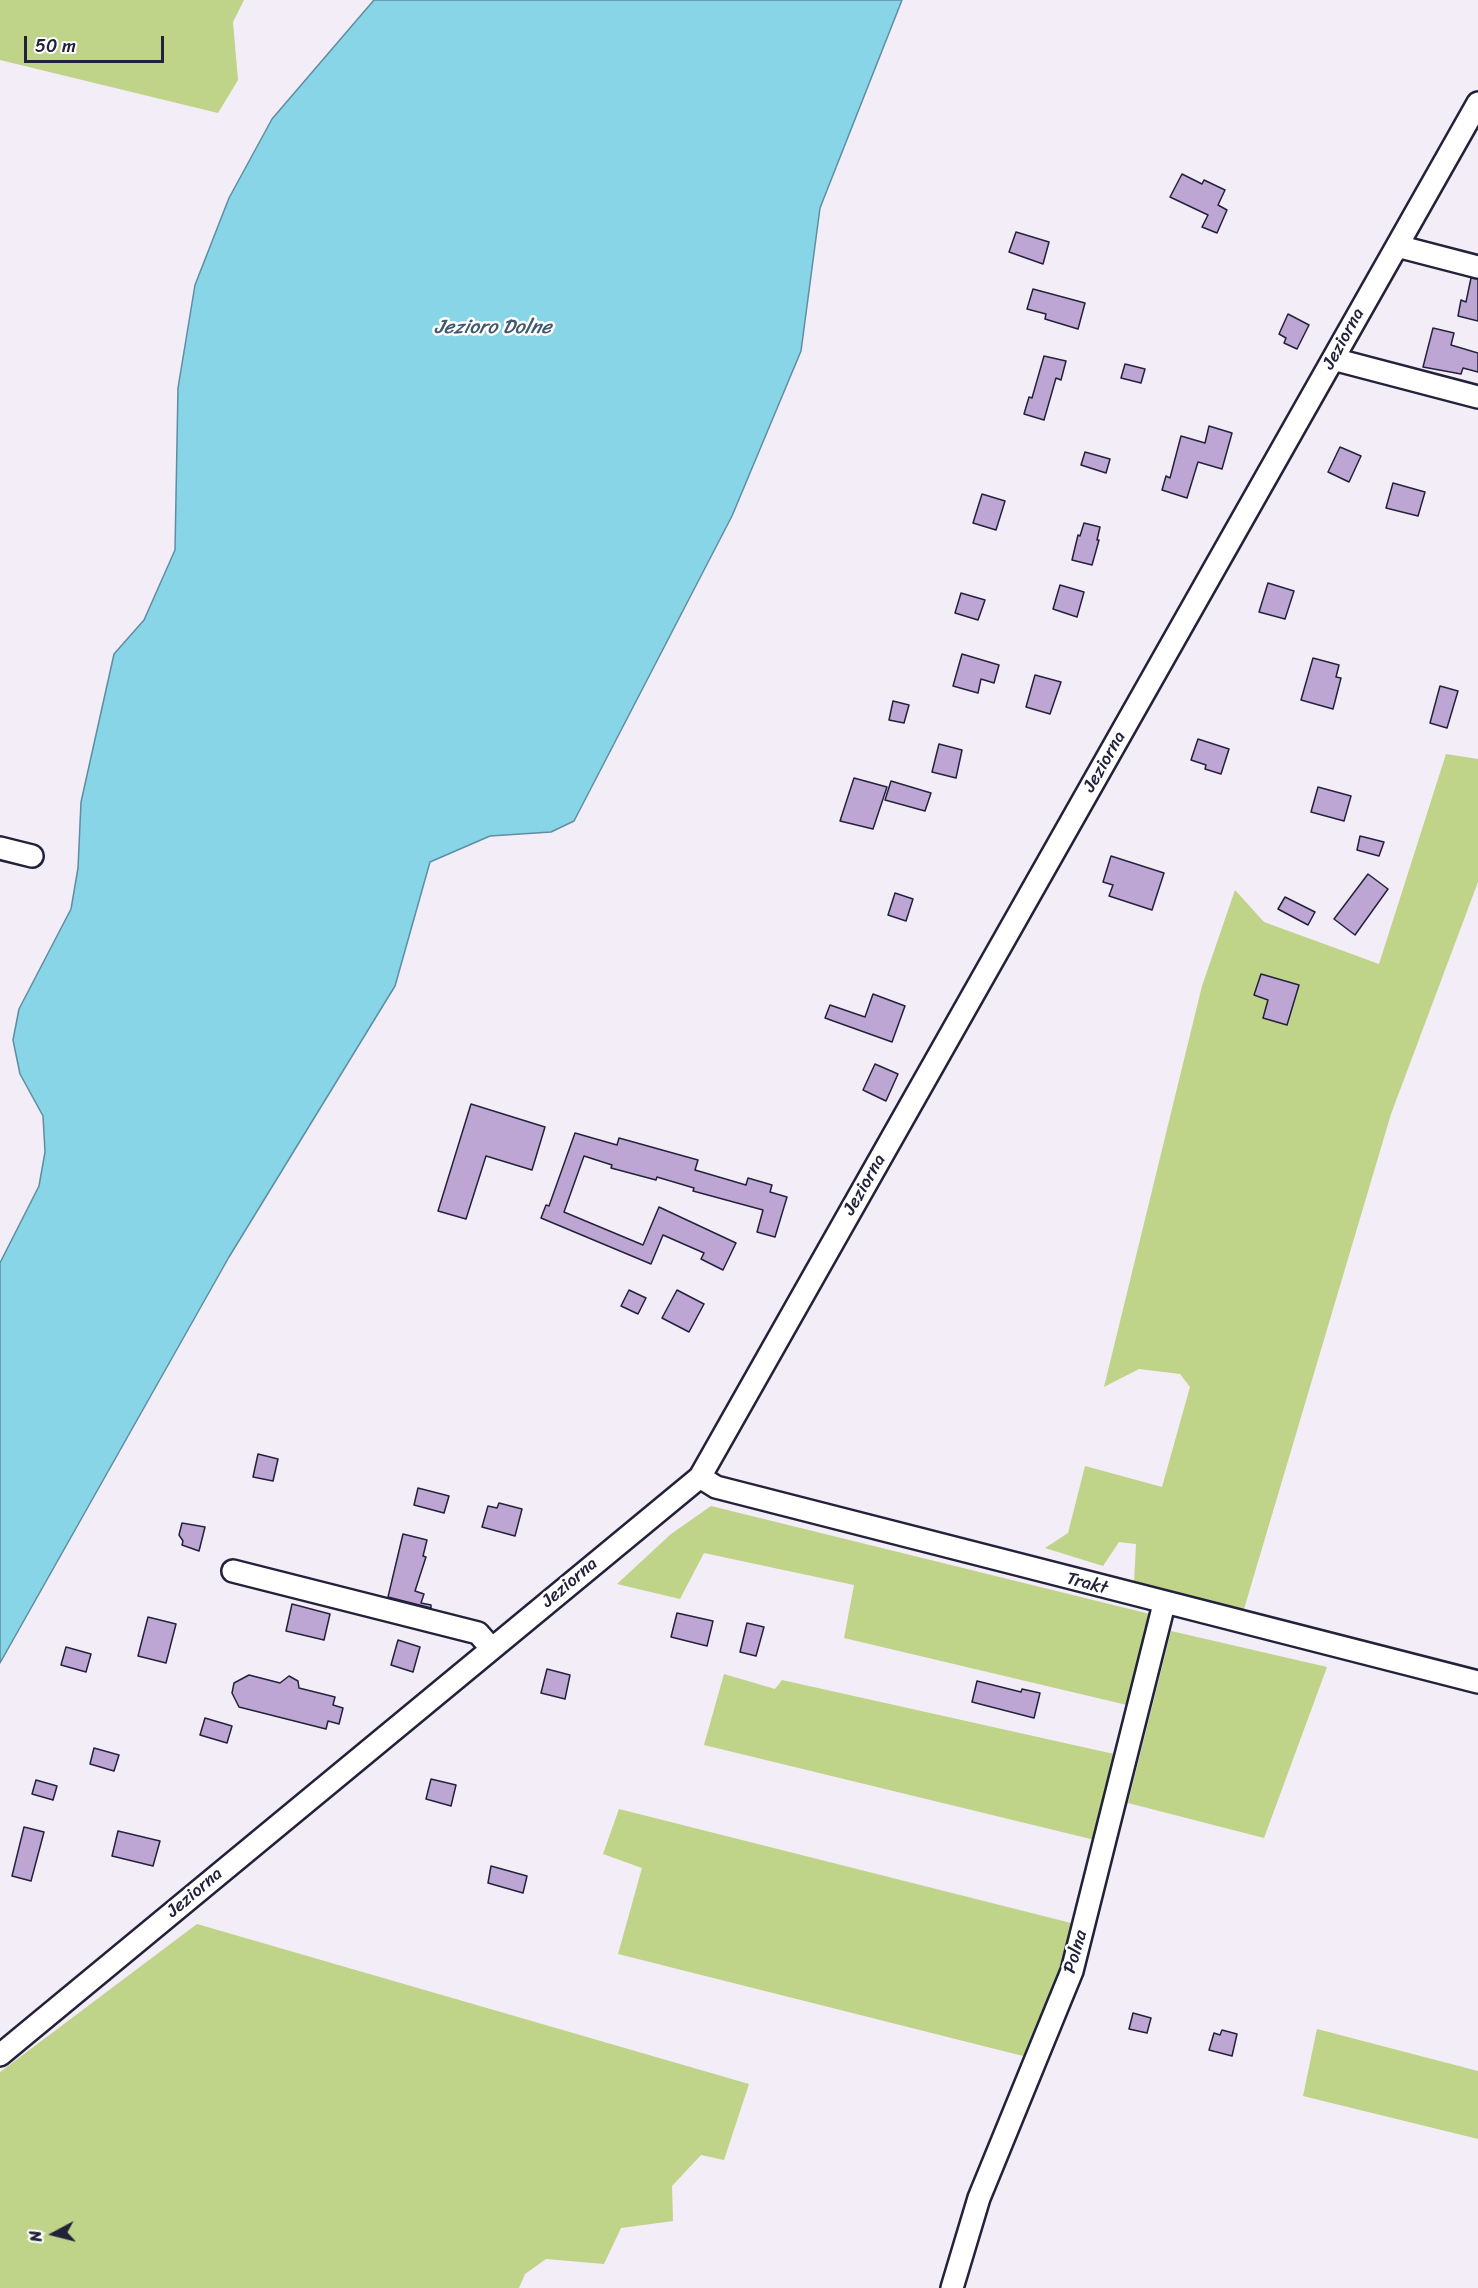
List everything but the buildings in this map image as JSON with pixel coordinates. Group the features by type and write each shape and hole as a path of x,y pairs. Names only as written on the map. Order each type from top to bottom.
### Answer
{"street":[{"name":"Jeziorna","path":"0,2055 700,1477 1478,103"},
{"path":"1397,246 1478,267"},
{"path":"1333,359 1478,397"},
{"path":"0,848 32,856"},
{"name":"Trakt","path":"700,1477 716,1487 1164,1604 1478,1682"},
{"path":"233,1571 478,1634 491,1648"},
{"name":"Polna","path":"952,2288 979,2198 1072,1971 1164,1604"}],"green space":[{"path":"0,0 244,0 233,22 238,80 218,113 0,60"},
{"path":"1446,754 1478,759 1478,882 1391,1114 1244,1609 1134,1583 1136,1544 1119,1542 1103,1566 1045,1548 1068,1533 1085,1466 1162,1487 1190,1387 1180,1374 1139,1369 1104,1387 1202,986 1235,890 1264,922 1379,964"},
{"path":"711,1506 1150,1614 1127,1705 844,1638 854,1585 704,1553 680,1599 617,1584 671,1534"},
{"path":"1171,1631 1327,1667 1264,1838 1128,1803"},
{"path":"724,1674 775,1689 782,1680 1114,1754 1095,1840 704,1745"},
{"path":"619,1809 1075,1924 1027,2057 618,1954 642,1868 603,1854"},
{"path":"197,1924 749,2084 724,2160 701,2155 672,2186 673,2221 621,2228 604,2264 546,2259 525,2274 519,2288 0,2288 0,2072"},
{"path":"1317,2029 1478,2071 1478,2139 1303,2096"}],"water":[{"name":"Jezioro Dolne","path":"374,0 902,0 820,208 801,351 732,516 574,821 551,832 490,836 430,862 395,986 229,1257 0,1663 0,1263 39,1186 45,1152 43,1116 20,1074 13,1040 19,1009 71,909 78,868 81,802 114,654 144,620 175,550 178,388 195,285 229,198 272,119"}]}
